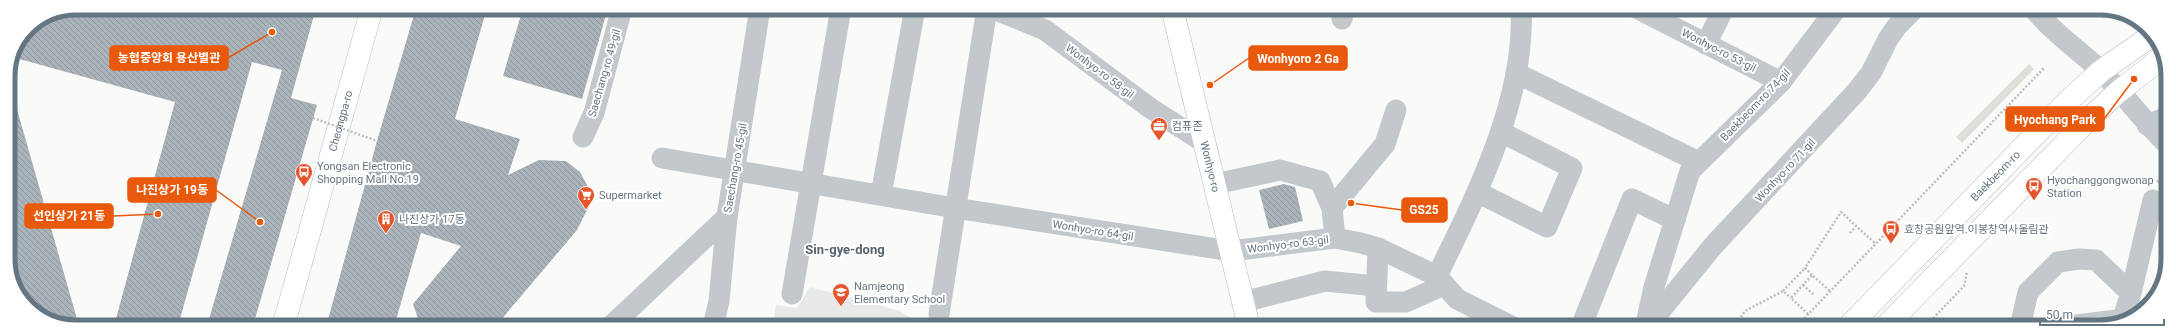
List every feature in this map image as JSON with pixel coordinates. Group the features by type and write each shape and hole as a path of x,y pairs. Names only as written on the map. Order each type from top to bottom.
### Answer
{"main road":[{"name":"Cheongpa-ro","path":"285,320 370,15"},
{"name":"Wonhyo-ro","path":"1174,15 1247,320"},
{"name":"Baekbeom-ro","path":"1855,320 2038,130 2101,71 2148,38"},
{"path":"1892,320 2013,195 2118,92 2159,60"},
{"path":"1993,177 2007,175 2016,183 2013,195"}],"street":[{"name":"Saechang-ro 49-gil","path":"583,136 594,113 620,15"},
{"name":"Saechang-ro 45-gil","path":"617,320 727,217 736,171 759,15"},
{"path":"792,294 840,15"},
{"path":"881,195 914,15"},
{"path":"939,314 986,15"},
{"name":"Wonhyo-ro 58-gil","path":"1008,15 1045,30 1150,108 1205,143"},
{"path":"1378,248 1376,302 1406,302 1440,280 1501,132 1516,73 1522,33 1521,15"},
{"name":"Wonhyo-ro 53-gil","path":"1650,15 1781,82"},
{"path":"1706,44 1720,15"},
{"name":"Baekbeom-ro 74-gil","path":"1647,320 1654,287 1690,171 1781,82 1832,15"},
{"name":"Wonhyo-ro 71-gil","path":"1652,320 1713,246 1857,91 1871,73 1888,39 1907,15"},
{"path":"2041,15 2077,52 2101,71 2147,125 2161,138"},
{"path":"1516,73 1699,162"},
{"path":"1332,208 1385,144 1396,110"},
{"path":"2147,125 2161,119"},
{"path":"1477,192 1547,227 1572,168 1501,132"},
{"name":"Wonhyo-ro 64-gil","path":"662,158 955,208 1231,251"},
{"path":"1215,184 1280,170 1320,181 1332,208 1335,238"},
{"path":"2124,314 2131,293 2155,191"},
{"path":"1584,320 1632,199 1675,220"},
{"path":"715,320 719,301 727,217"},
{"name":"Wonhyo-ro 63-gil","path":"1231,251 1335,238 1378,248 1440,280 1457,299 1499,320"},
{"path":"2022,320 2028,292 2058,262 2079,259 2096,260 2131,293"},
{"path":"1243,302 1325,281 1376,286"}],"path":[{"path":"1802,320 1831,292 2045,67"},
{"path":"313,118 376,141"},
{"path":"2155,191 2161,179"},
{"path":"1739,320 1745,311 1783,291 1805,268 1841,212 1876,244"},
{"path":"1850,233 1856,226"},
{"path":"1932,320 1964,286 1969,264"},
{"path":"1805,268 1831,292"},
{"path":"1791,298 1812,274"},
{"path":"1803,285 1814,295"},
{"path":"1783,291 1808,314"}],"shaded area":[{"path":"2029,64 2034,69 1962,143 1956,137"},
{"name":"Namjeong Elementary School","path":"810,287 897,310 915,320 774,320 776,305 797,308"}],"building":[{"path":"314,15 291,98 317,105 255,320 209,320 282,70 252,62 180,320 116,320 175,102 18,59 25,42 33,33 42,25 64,16"},
{"path":"414,15 485,15 455,119 520,139 508,175 539,160 566,161 580,172 587,185 589,206 577,230 501,320 419,320 413,304 461,246 421,233 396,320 328,320 377,141"},
{"path":"521,15 606,15 582,99 503,76"},
{"path":"15,102 77,320 60,318 42,310 23,290 16,271"},
{"path":"1284,184 1295,187 1303,221 1269,229 1259,190"}],"place":[{"name":"농협중앙회 용산별관","path":"272,32"},
{"name":"Hyochang Park","path":"2134,79"},
{"name":"Wonhyoro 2 Ga","path":"1210,85"},
{"name":"컴퓨존","path":"1159,141"},
{"name":"Yongsan Electronic Shopping Mall No.19","path":"304,187"},
{"name":"Hyochanggongwonap Station","path":"2034,201"},
{"name":"GS25","path":"1351,203"},
{"name":"Supermarket","path":"586,210"},
{"name":"선인상가 21동","path":"158,214"},
{"name":"나진상가 19동","path":"260,222"},
{"name":"나진상가 17동","path":"386,234"},
{"name":"효창공원앞역.이봉창역사울림관","path":"1891,244"},
{"name":"Namjeong Elementary School","path":"841,307"}],"district":[{"name":"Sin-gye-dong","path":"845,249"}]}
